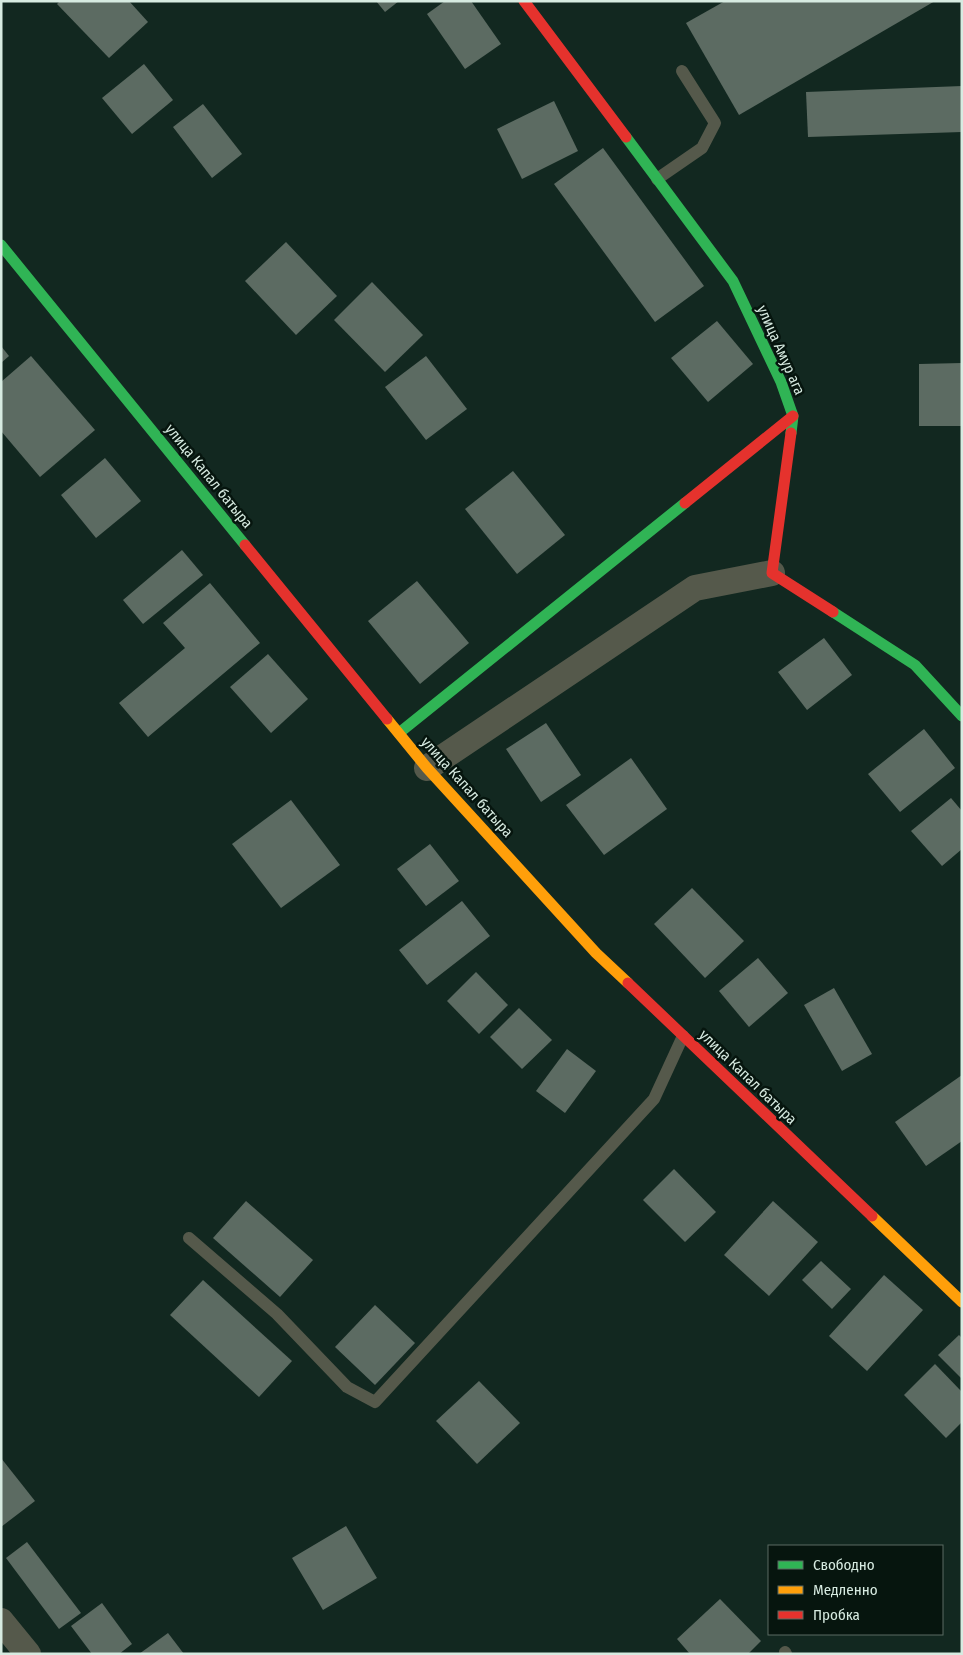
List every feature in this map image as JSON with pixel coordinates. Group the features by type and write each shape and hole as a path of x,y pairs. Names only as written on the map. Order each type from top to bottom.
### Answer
{"main road":[{"name":"улица Амур ага","path":"524,1 733,281 780,382 794,416 772,574"},
{"name":"улица Капал батыра","path":"1,245 427,768 596,953 962,1302"},
{"path":"399,733 794,416"},
{"path":"772,574 915,665 962,716"}],"street":[{"path":"427,768 695,588 772,574"},
{"path":"1,1621 28,1654"}],"lane":[{"path":"657,179 702,148 715,123 682,71"},
{"path":"189,1238 277,1314 347,1388 376,1402 654,1099 683,1036"}],"building":[{"path":"60,1 129,1 148,22 109,58 57,4"},
{"path":"376,1 399,1 385,12"},
{"path":"445,1 471,1 501,44 465,69 427,14"},
{"path":"725,1 935,1 739,115 686,23"},
{"path":"144,64 173,100 132,134 102,98"},
{"path":"962,86 962,132 808,137 806,92"},
{"path":"554,101 578,151 522,179 497,129"},
{"path":"203,104 242,154 212,178 173,127"},
{"path":"603,148 704,286 655,322 554,184"},
{"path":"286,242 337,296 296,335 245,281"},
{"path":"372,282 423,335 385,372 334,320"},
{"path":"717,321 753,364 708,402 671,358"},
{"path":"1,346 9,356 1,363"},
{"path":"31,356 95,430 40,477 1,431 1,382"},
{"path":"426,356 467,409 426,440 385,387"},
{"path":"962,363 962,426 919,426 919,364"},
{"path":"105,458 141,501 96,538 61,495"},
{"path":"513,471 565,535 517,574 465,509"},
{"path":"182,550 203,575 143,624 123,600"},
{"path":"417,581 469,643 420,684 368,621"},
{"path":"210,583 260,643 148,737 119,703 185,648 163,623"},
{"path":"824,638 852,675 807,710 778,672"},
{"path":"268,654 308,699 271,733 230,687"},
{"path":"546,723 581,775 541,802 506,749"},
{"path":"924,729 955,768 900,812 868,774"},
{"path":"631,758 667,809 604,855 566,805"},
{"path":"951,798 962,811 962,849 942,866 911,831"},
{"path":"291,800 340,865 281,908 232,844"},
{"path":"430,844 459,881 426,906 397,869"},
{"path":"692,888 744,941 705,978 654,924"},
{"path":"462,901 490,936 427,985 399,950"},
{"path":"758,958 788,993 749,1027 719,991"},
{"path":"476,972 508,1005 479,1034 447,1001"},
{"path":"834,988 872,1054 842,1071 804,1005"},
{"path":"519,1008 552,1040 522,1069 490,1037"},
{"path":"567,1049 596,1071 565,1113 536,1091"},
{"path":"962,1075 962,1141 926,1166 895,1122"},
{"path":"674,1169 716,1212 685,1242 643,1200"},
{"path":"246,1201 313,1260 280,1297 213,1238"},
{"path":"773,1201 818,1242 769,1296 724,1255"},
{"path":"821,1261 851,1289 832,1309 802,1280"},
{"path":"884,1275 923,1310 867,1371 829,1336"},
{"path":"203,1280 292,1361 259,1397 170,1315"},
{"path":"375,1305 415,1343 375,1385 335,1347"},
{"path":"959,1335 962,1338 962,1379 938,1355"},
{"path":"935,1364 962,1392 962,1422 946,1438 904,1395"},
{"path":"479,1381 520,1423 477,1464 436,1421"},
{"path":"1,1458 35,1501 1,1527"},
{"path":"346,1526 377,1578 323,1610 292,1558"},
{"path":"27,1542 81,1613 59,1629 6,1558"},
{"path":"720,1599 761,1641 748,1654 690,1654 677,1639"},
{"path":"102,1603 132,1644 119,1654 92,1654 71,1626"},
{"path":"168,1633 184,1654 139,1654"}],"traffic: fast":[{"path":"626,137 733,281 781,382 793,416 791,433"},
{"path":"1,245 245,545"},
{"path":"399,733 685,503"},
{"path":"833,612 915,665 962,716"}],"traffic: slow":[{"path":"387,719 427,768 596,953 628,983"},
{"path":"872,1216 962,1302"}],"traffic: jam":[{"path":"524,1 626,137"},
{"path":"685,503 793,416"},
{"path":"791,433 772,573 833,612"},
{"path":"245,545 387,719"},
{"path":"628,983 872,1216"}]}
